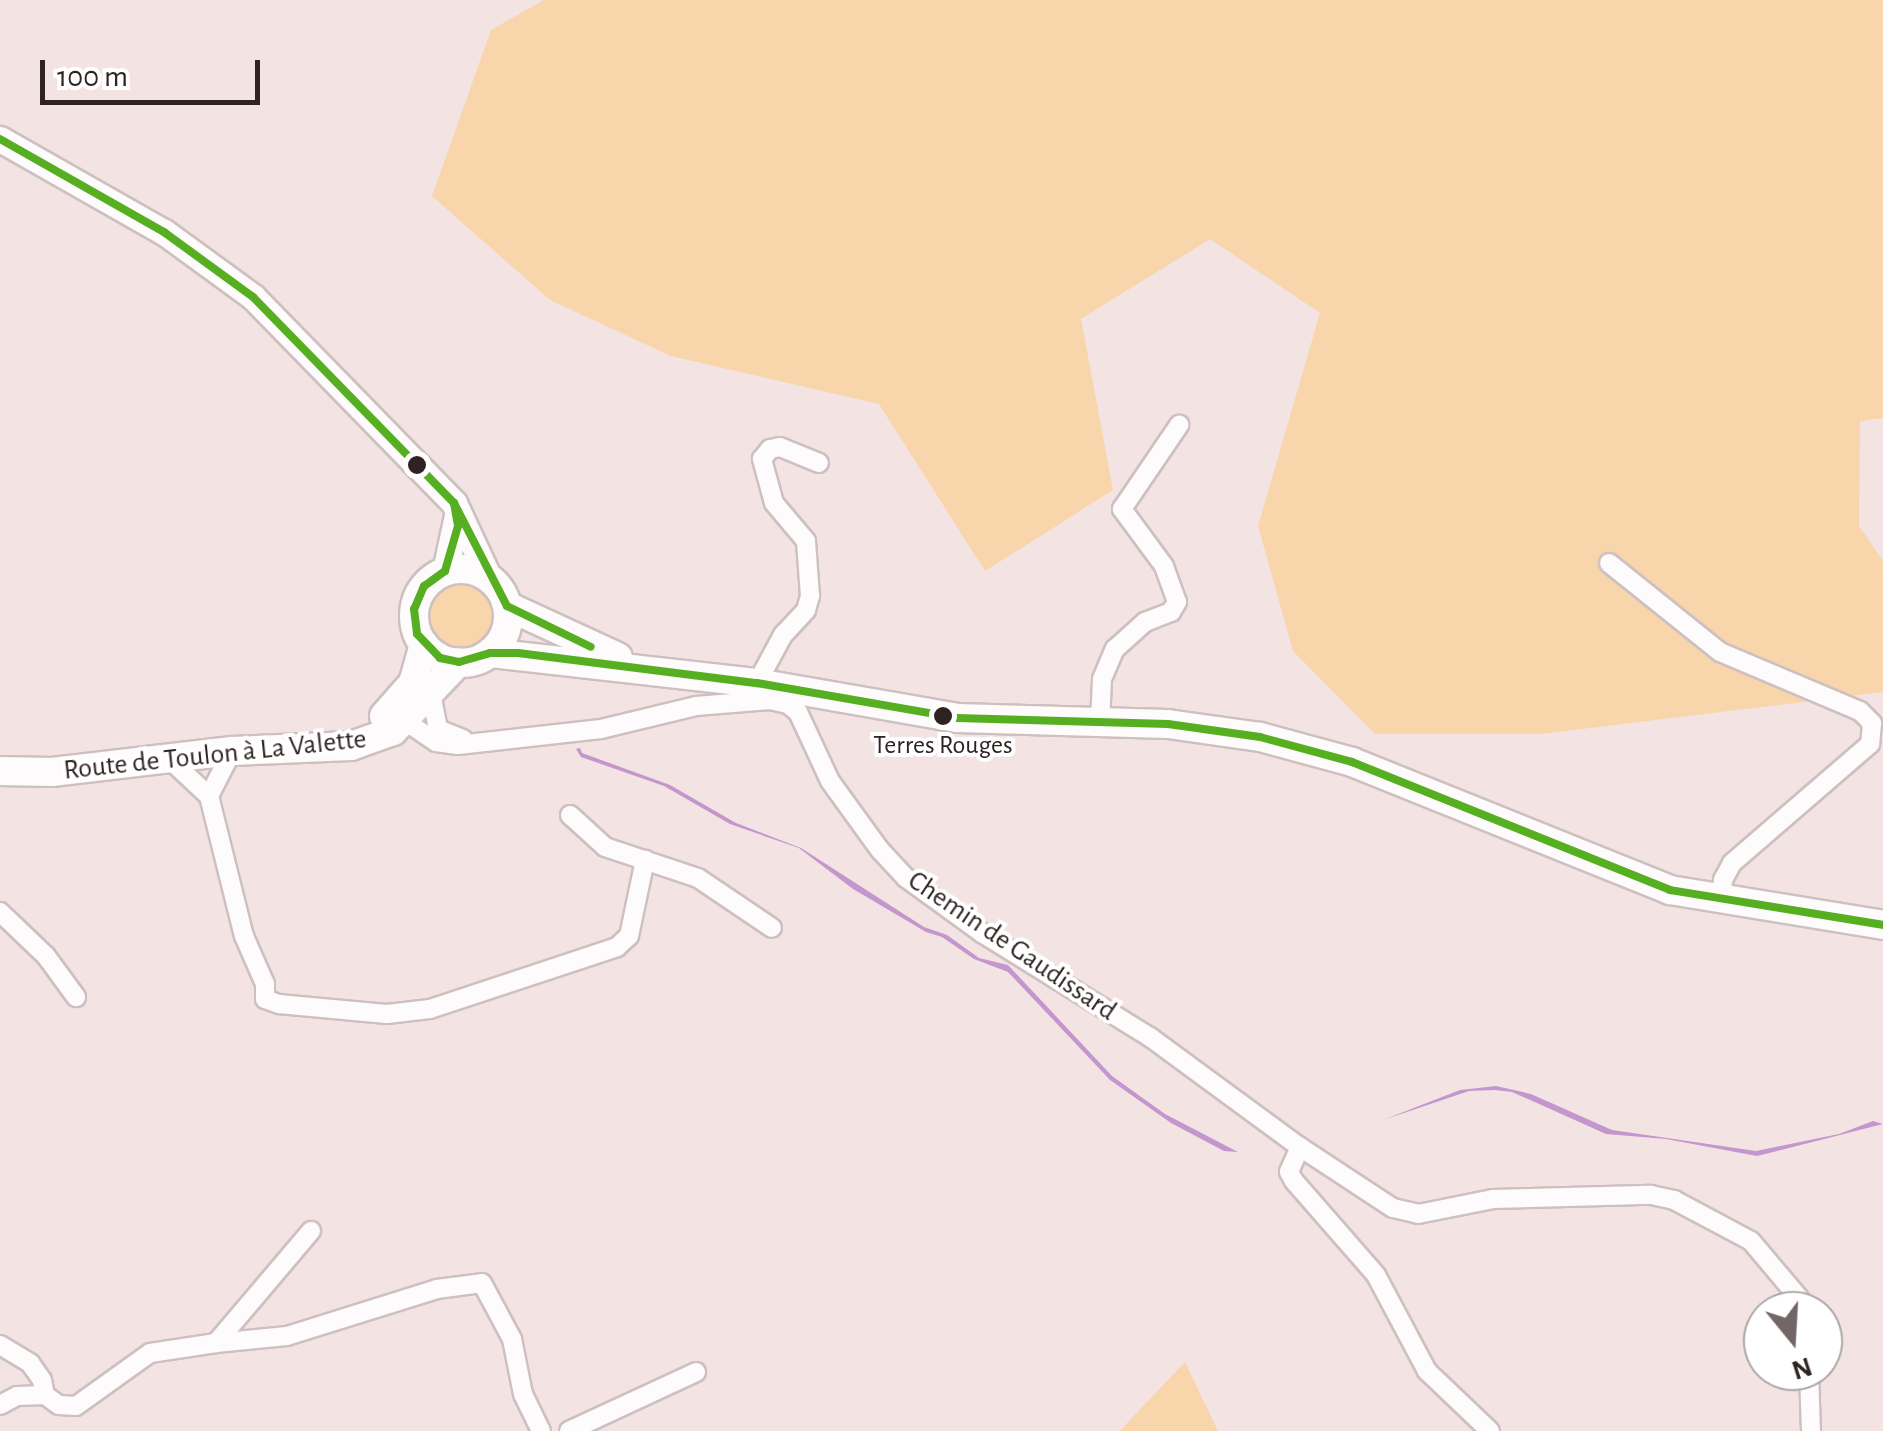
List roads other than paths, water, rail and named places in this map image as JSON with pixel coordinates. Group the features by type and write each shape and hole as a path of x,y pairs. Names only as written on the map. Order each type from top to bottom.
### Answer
{"main road":[{"path":"0,139 164,232 253,296 402,446 458,511 489,578 507,606 589,646 668,671"},
{"path":"446,571 458,511"},
{"path":"489,578 468,569 446,571 434,577 418,596 414,622 424,645 440,658 458,662 490,653 668,671 958,718 1199,728 1319,751 1462,805 1645,882 1721,900 1883,925"},
{"path":"490,653 505,632 507,606"},
{"name":"Route de Toulon à La Valette","path":"0,771 52,772 232,751 350,746 382,737 405,721 419,692 424,645"},
{"name":"Route de Toulon à La Valette","path":"0,762 40,764 210,743 330,738 379,720 458,662"}],"street":[{"path":"1100,723 1102,680 1115,649 1146,622 1171,612 1177,602 1164,566 1126,518 1122,506 1179,425"},
{"path":"757,683 778,643 806,610 810,596 806,541 774,503 762,458 776,447 819,463"},
{"path":"1610,563 1720,652 1860,711 1872,722 1870,744 1732,863 1721,900"},
{"path":"419,692 438,728 478,743"},
{"name":"Chemin de Gaudissard","path":"478,743 601,729 696,706 770,700 788,704 798,712 830,782 906,878 982,933 1150,1037 1300,1148"},
{"path":"405,721 436,742 478,743"},
{"path":"209,796 232,751"},
{"path":"166,757 209,796 244,936 262,972 266,999 280,1004 387,1014 430,1009 617,947 629,936 645,860"},
{"path":"570,815 605,847 698,878 772,928"},
{"path":"0,912 46,956 76,997"},
{"path":"1490,1431 1428,1372 1376,1275 1294,1181 1289,1172 1300,1148 1404,1213 1493,1199 1651,1195 1674,1200 1752,1241 1793,1291"},
{"path":"216,1344 311,1231"},
{"path":"0,1405 17,1396 45,1395 59,1405 76,1406 150,1353 287,1336 437,1289 482,1283 512,1339 523,1394 541,1431"},
{"path":"0,1346 30,1363 42,1380 45,1395"},
{"path":"568,1431 696,1372"},
{"path":"1810,1391 1812,1431"}],"place":[{"name":"Terres Rouges","path":"943,716"}]}
